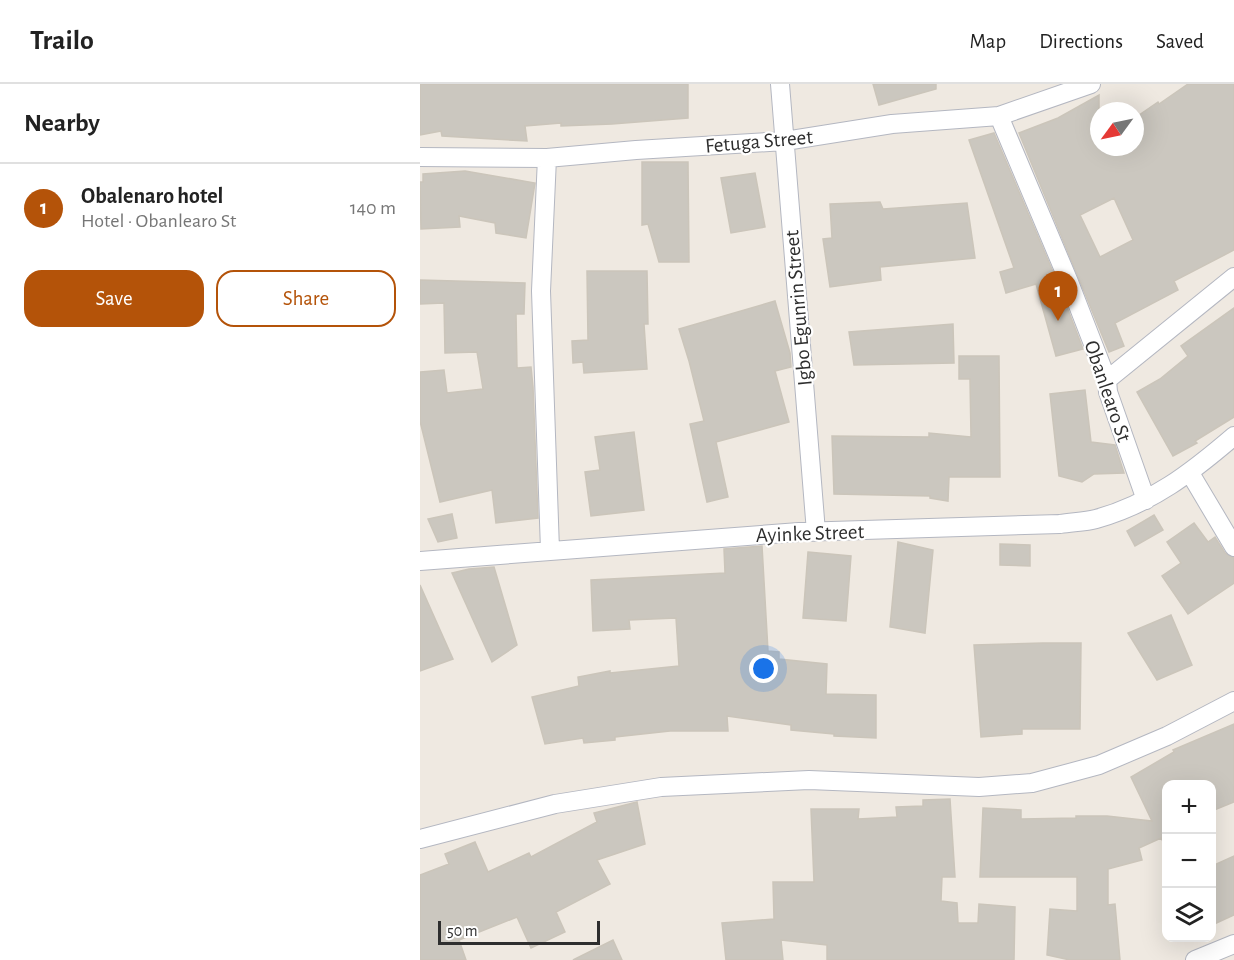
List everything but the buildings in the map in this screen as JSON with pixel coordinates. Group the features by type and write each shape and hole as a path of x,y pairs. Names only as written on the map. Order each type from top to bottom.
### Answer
{"street":[{"name":"Igbo Egunrin Street","path":"780,84 816,532"},
{"name":"Fetuga Street","path":"420,157 547,158 785,141 892,124 999,116 1091,84"},
{"name":"Obanlearo St","path":"999,116 1070,282 1107,380 1108,392 1146,501"},
{"path":"547,158 541,291 550,550"},
{"path":"1107,380 1234,277"},
{"name":"Ayinke Street","path":"420,561 799,532 1059,524 1096,519 1146,501 1190,473 1234,436"},
{"path":"1190,473 1234,548"},
{"path":"420,839 555,804 661,787 809,780 979,787 1032,783 1099,765 1167,736 1234,701"},
{"path":"1195,960 1234,944"}],"place":[{"name":"Obalenaro hotel","path":"1058,321"}]}
